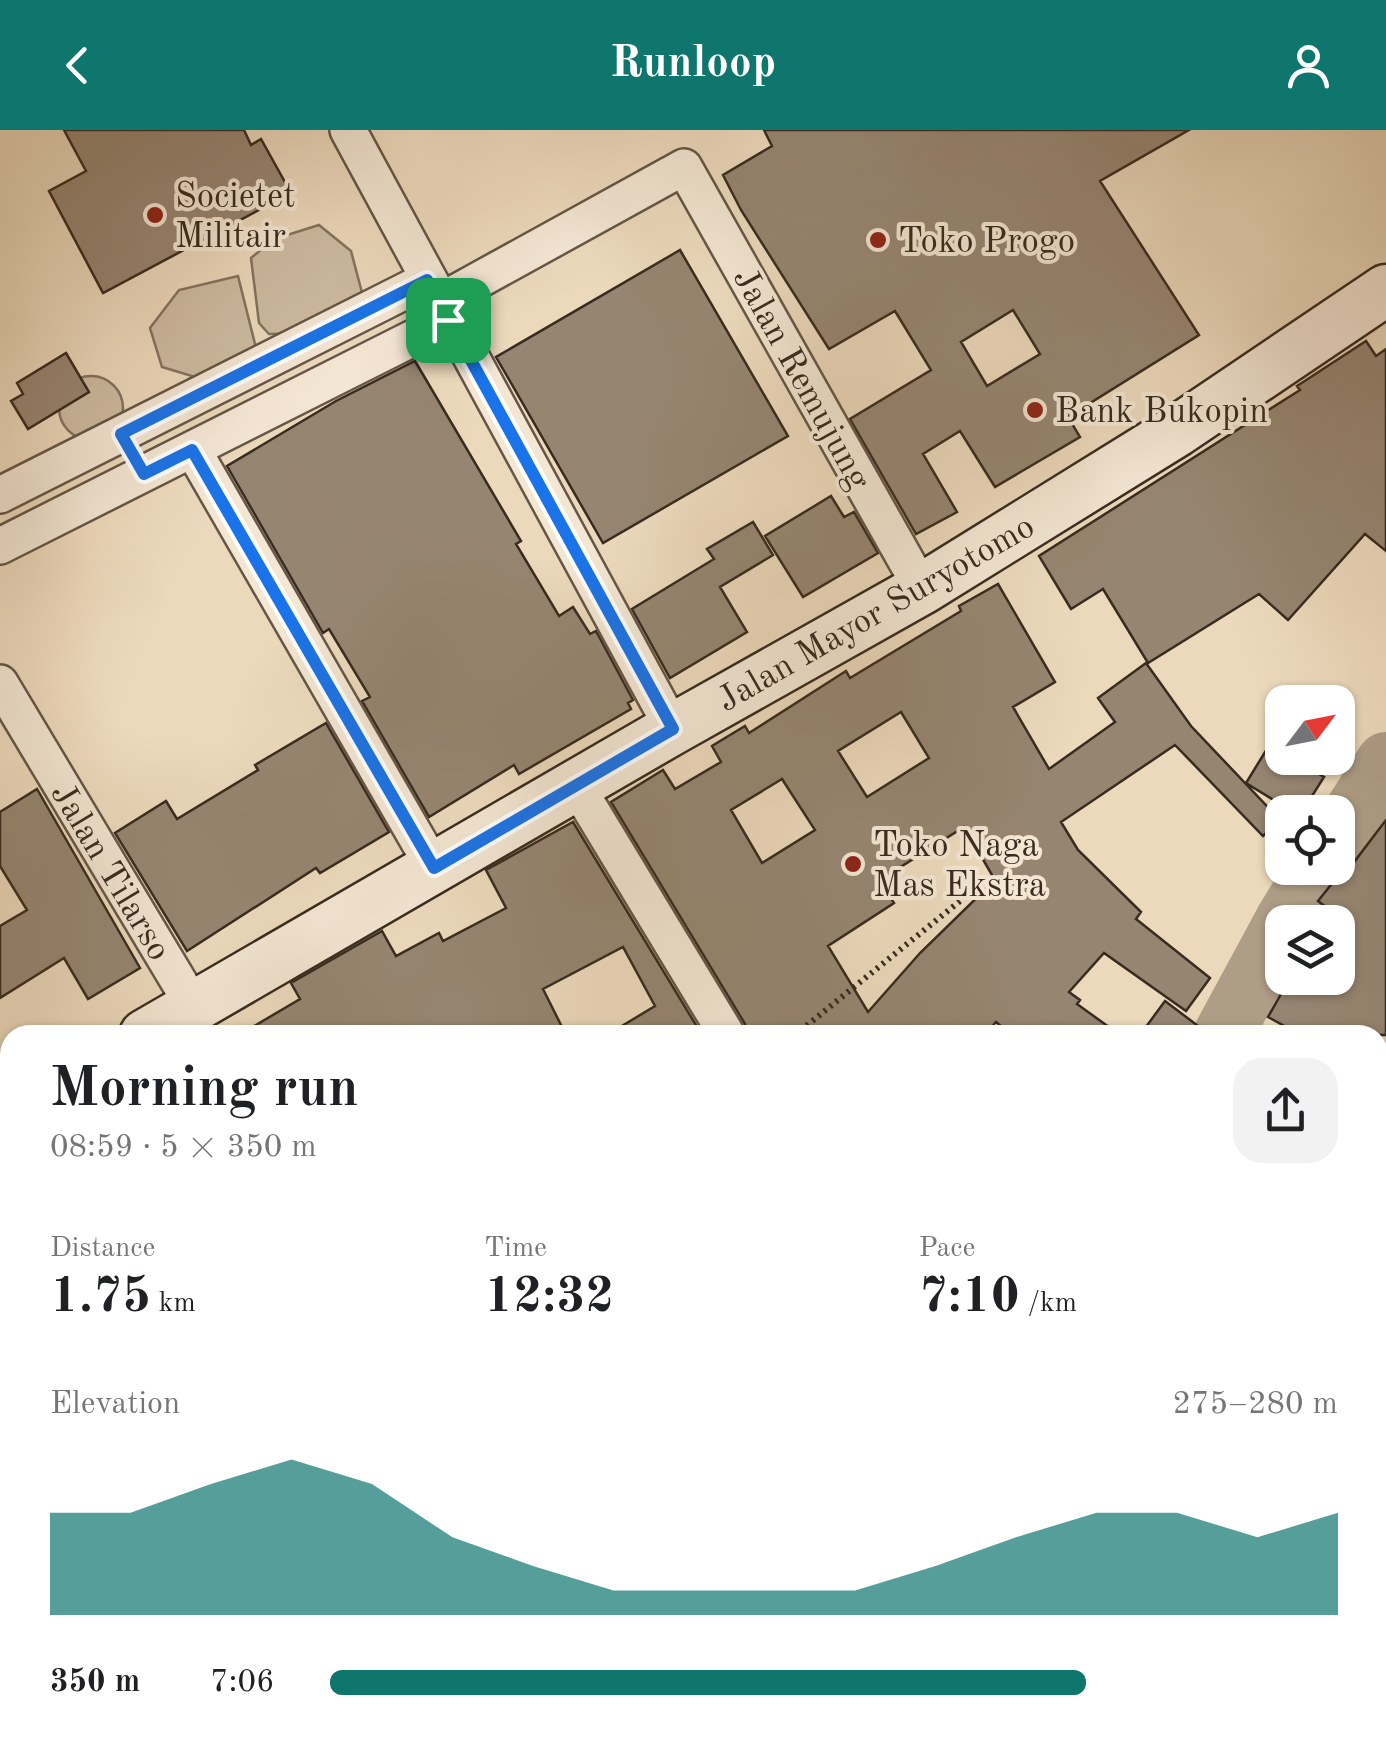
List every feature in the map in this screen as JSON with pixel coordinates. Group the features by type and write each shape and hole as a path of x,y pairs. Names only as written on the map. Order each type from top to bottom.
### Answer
{"main road":[{"name":"Jalan Mayor Suryotomo","path":"162,1025 922,589 1176,431 1386,290"}],"street":[{"path":"348,130 673,729"},
{"name":"Jalan Remujung","path":"438,301 684,167 922,589"},
{"path":"0,495 121,434 438,301"},
{"path":"0,546 192,450 438,301"},
{"path":"121,434 144,474"},
{"path":"192,450 434,868"},
{"name":"Jalan Tilarso","path":"0,684 194,1007"},
{"path":"576,785 720,1025"}],"path":[{"path":"807,1025 976,888"}],"shaded area":[{"path":"319,225 351,251 365,304 309,333 269,334 259,323 251,258 274,239"},
{"path":"238,276 261,368 208,381 162,367 150,328 179,290"},
{"path":"91,376 114,385 123,408 114,431 91,440 68,431 59,408 68,385"}],"building":[{"name":"Societet Militair","path":"64,130 244,130 251,145 261,139 291,193 103,293 49,191 86,171"},
{"path":"764,130 1189,130 1100,181 1199,335 1068,417 1080,437 995,487 960,431 923,454 957,512 916,534 850,419 931,370 895,311 829,349 723,175 772,146","holes":["1013,310 1040,354 987,386 961,342"]},
{"path":"680,250 788,436 603,543 496,357"},
{"path":"1366,341 1376,356 1386,349 1386,551 1365,534 1288,620 1259,594 1148,663 1103,589 1071,609 1039,556 1300,390 1297,386"},
{"path":"66,353 89,392 28,429 11,401 23,394 17,383"},
{"path":"415,361 521,541 516,544 559,616 573,607 590,634 596,631 633,700 628,703 631,709 519,774 514,765 429,817 362,701 370,697 329,629 323,633 227,466 336,401"},
{"path":"831,496 844,517 854,512 878,553 803,597 765,536"},
{"path":"753,522 773,555 720,587 747,632 670,678 632,609 714,559 707,549"},
{"path":"998,584 1055,682 1013,707 1049,769 1115,722 1098,698 1146,663 1191,726 1265,804 1265,834 1175,745 1061,822 1078,850 1141,912 1136,919 1210,978 1186,1011 1104,953 1069,992 1080,1000 1077,1004 1106,1025 745,1025 611,802 663,770 675,789 721,762 712,746 745,726 749,733 846,671 850,678","holes":["901,712 929,758 867,797 838,751","782,779 815,830 762,863 731,810","964,827 995,880 920,953 868,1012 828,946 894,903 880,880"]},
{"path":"326,723 389,832 320,873 316,868 187,951 115,833 166,801 177,819 258,770 255,765"},
{"path":"1265,752 1265,775 1324,777 1313,795 1265,795 1246,783"},
{"path":"37,789 140,968 88,999 64,958 0,998 0,926 27,910 0,866 0,812"},
{"path":"1386,820 1386,1025 1283,1025 1268,1017 1280,995 1355,995 1355,905 1323,905 1318,901 1331,885 1355,885 1355,861"},
{"path":"573,822 696,1025 624,1025 655,1006 623,947 543,989 561,1025 256,1025 300,999 291,983 382,931 396,956 439,933 443,941 506,908 486,870"},
{"path":"1165,1001 1197,1025 1147,1025"}],"waterway":[{"path":"1355,810 1386,762"},
{"path":"1294,905 1307,885"},
{"path":"1228,1025 1265,957"}],"place":[{"name":"Societet Militair","path":"155,215"},
{"name":"Toko Progo","path":"878,240"},
{"name":"Bank Bukopin","path":"1035,410"},
{"name":"Toko Naga Mas Ekstra","path":"853,864"}],"route":[{"path":"427,280 448,320 673,729 434,868 192,450 144,474 121,434 427,280"}]}
